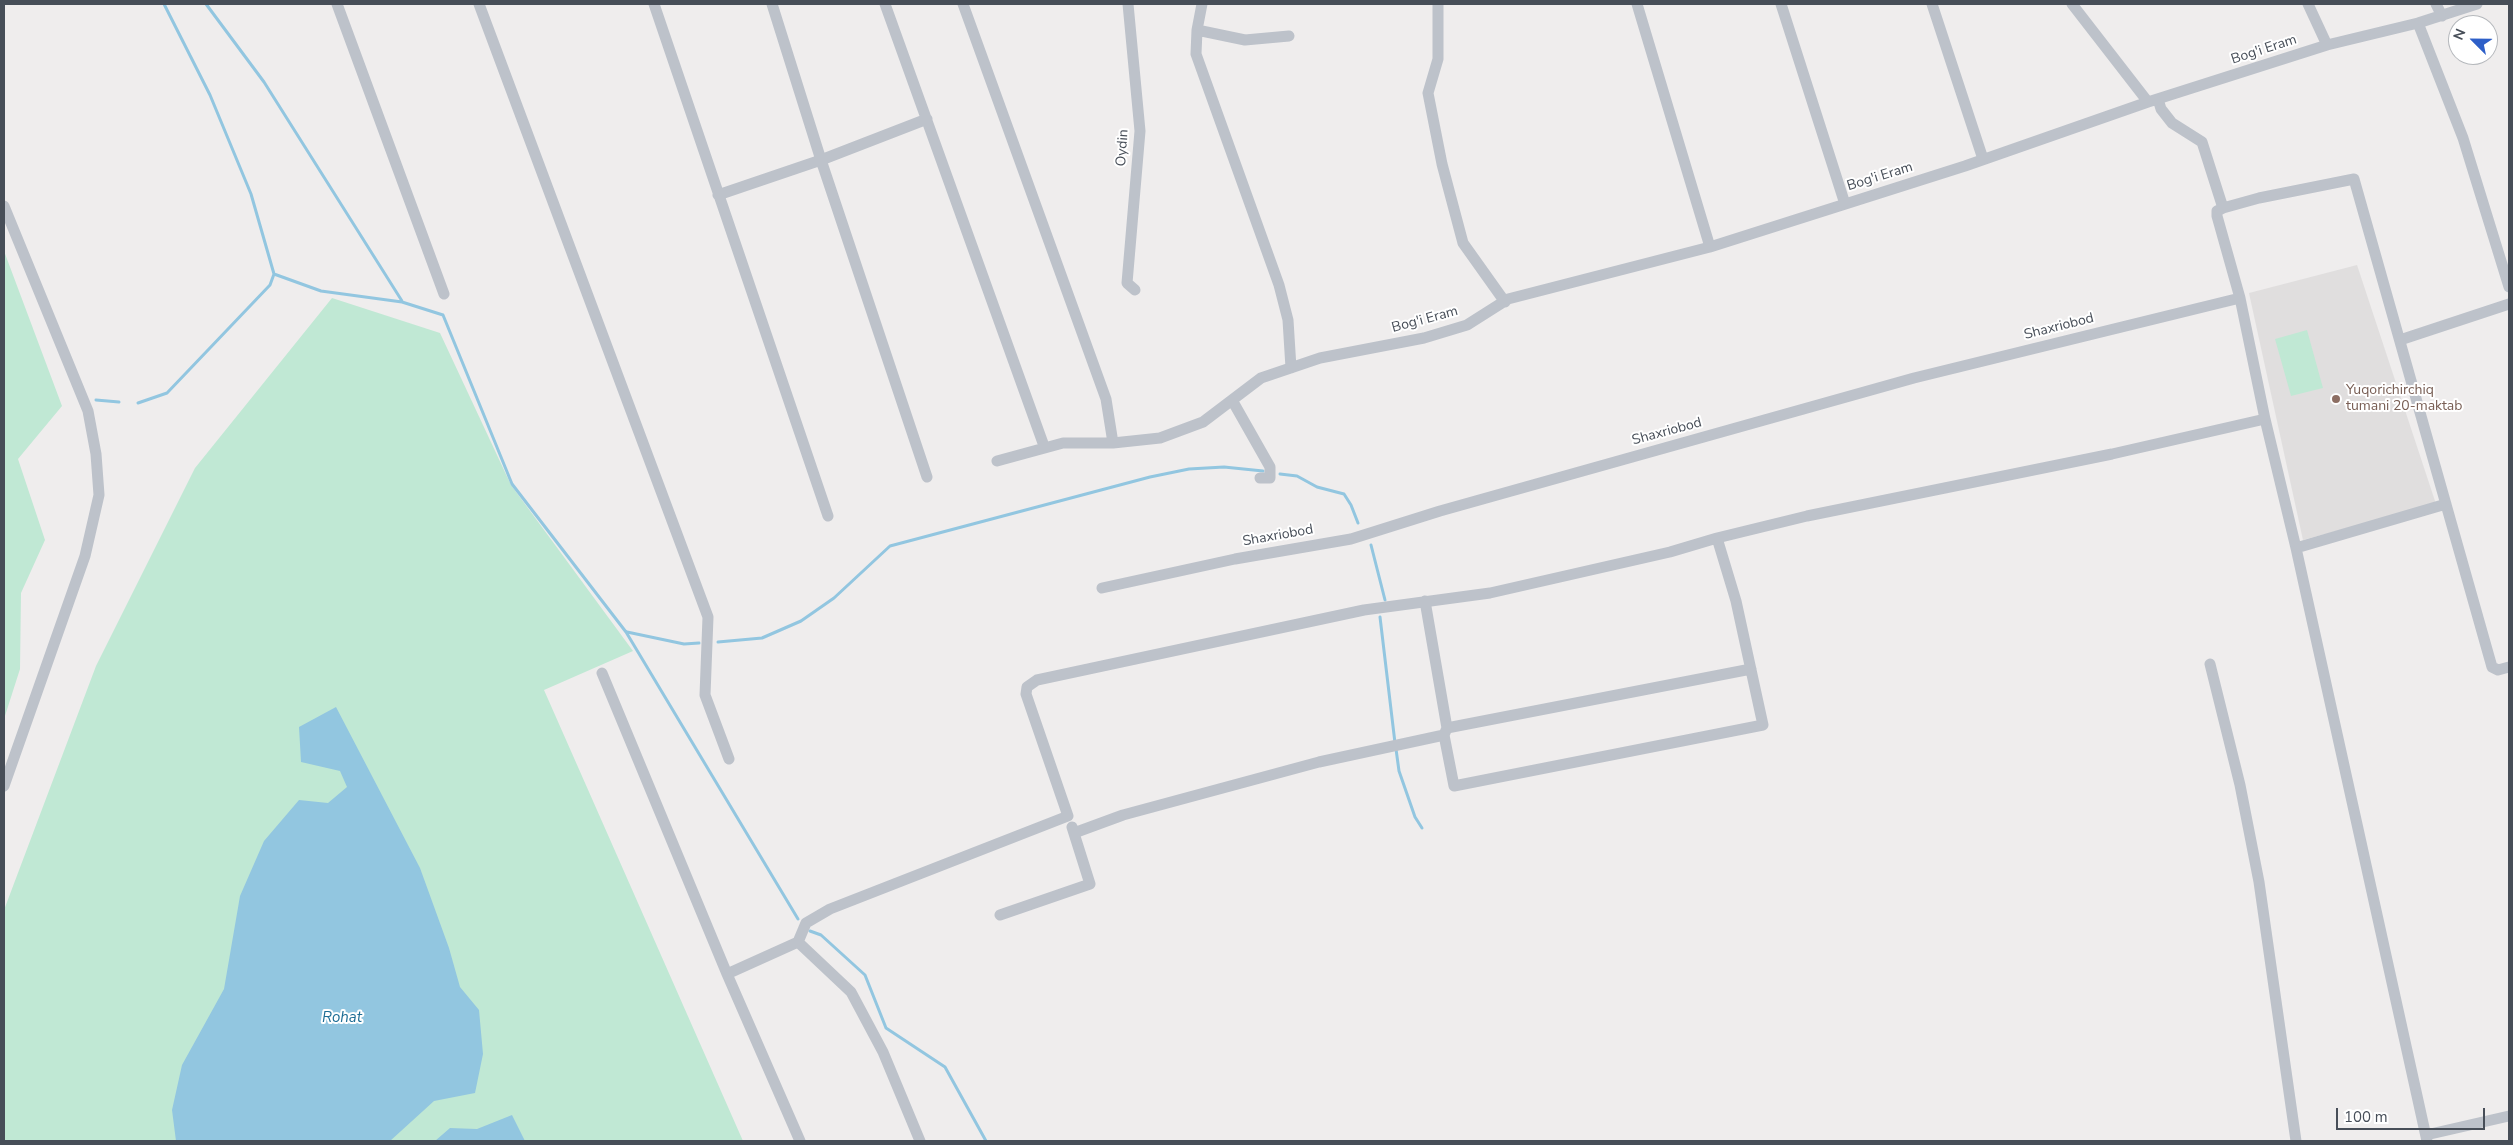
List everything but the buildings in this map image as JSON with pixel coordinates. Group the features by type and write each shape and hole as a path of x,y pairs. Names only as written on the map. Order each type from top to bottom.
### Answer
{"street":[{"path":"337,4 444,294"},
{"path":"479,4 708,617 705,695 729,759"},
{"path":"654,4 828,516"},
{"path":"772,4 821,160 927,477"},
{"path":"885,4 1044,446"},
{"path":"963,4 1106,399 1113,443"},
{"name":"Oydin","path":"1128,4 1140,131 1127,283 1135,290"},
{"path":"1202,4 1197,30 1196,54 1280,286 1288,320 1291,368"},
{"path":"1438,4 1438,59 1428,93 1442,164 1463,243 1504,302"},
{"path":"1637,4 1710,247"},
{"path":"1781,4 1845,204"},
{"path":"1932,4 1983,159"},
{"path":"2072,4 2172,123 2202,142 2223,208"},
{"path":"2308,4 2327,45"},
{"path":"2436,4 2442,16"},
{"name":"Bog'i Eram","path":"997,461 1063,442 1113,443 1160,438 1203,422 1261,378 1320,358 1424,338 1467,325 1504,302 1710,247 1983,159 2153,100 2327,45 2418,23 2477,4"},
{"path":"2418,23 2462,138 2509,287"},
{"path":"1197,30 1245,40 1289,36"},
{"path":"718,195 821,160 926,119"},
{"path":"2509,667 2498,670 2492,667 2354,179 2269,196 2217,211 2240,298 2264,419 2296,548 2427,1138 2509,1116"},
{"path":"4,206 88,411 96,454 98,495 91,534 80,570 4,786"},
{"name":"Shaxriobod","path":"1102,588 1235,559 1351,539 1440,510 1914,378 2240,298"},
{"path":"2400,340 2509,304"},
{"path":"1232,400 1270,467 1270,478 1260,478"},
{"path":"1000,915 1090,884 1026,694 1027,687 1032,682 1151,654 1364,610 1490,593 1670,552 1717,538 1943,487 2112,454 2264,419"},
{"path":"2296,548 2446,504"},
{"path":"1425,601 1454,786 1764,725 1736,601 1717,538"},
{"path":"2210,664 2240,785 2259,882 2296,1141"},
{"path":"1074,833 1123,815 1445,731 1751,669"},
{"path":"602,673 727,974 800,1141"},
{"path":"727,974 798,942 806,923 830,909 1068,816"},
{"path":"798,942 851,992 883,1052 920,1141"}],"shaded area":[{"name":"Yuqorichirchiq tumani 20-maktab","path":"2357,265 2436,504 2303,540 2249,293"}],"green space":[{"path":"4,251 62,406 18,459 45,540 21,593 20,669 4,719"},
{"path":"332,298 440,333 511,485 633,651 544,690 743,1141 4,1141 4,910 96,666 195,468"},
{"path":"2307,330 2323,388 2291,396 2275,339"}],"water":[{"name":"Rohat","path":"336,707 420,868 449,948 460,987 479,1010 483,1054 475,1093 434,1101 390,1141 176,1141 172,1110 182,1065 224,989 240,896 264,841 299,800 328,803 347,787 340,771 301,762 299,727"},
{"path":"512,1115 525,1141 435,1141 450,1128 477,1129"}],"waterway":[{"path":"138,403 167,393 270,285 274,274 251,194 210,95 164,4"},
{"path":"206,4 264,82 402,301"},
{"path":"274,274 321,291 402,302 443,315 512,484 626,632 798,919"},
{"path":"96,400 119,402"},
{"path":"718,642 762,638 801,621 834,598 890,546 1150,477 1189,469 1224,467 1263,471"},
{"path":"1280,474 1297,476 1317,487 1344,494 1351,505 1358,523"},
{"path":"1371,545 1385,600"},
{"path":"1380,617 1395,743"},
{"path":"627,632 684,644 699,643"},
{"path":"1396,749 1399,771 1415,817 1422,828"},
{"path":"810,931 821,935 865,975 886,1028 945,1067 986,1141"}],"place":[{"name":"Yuqorichirchiq tumani 20-maktab","path":"2336,399"}]}
